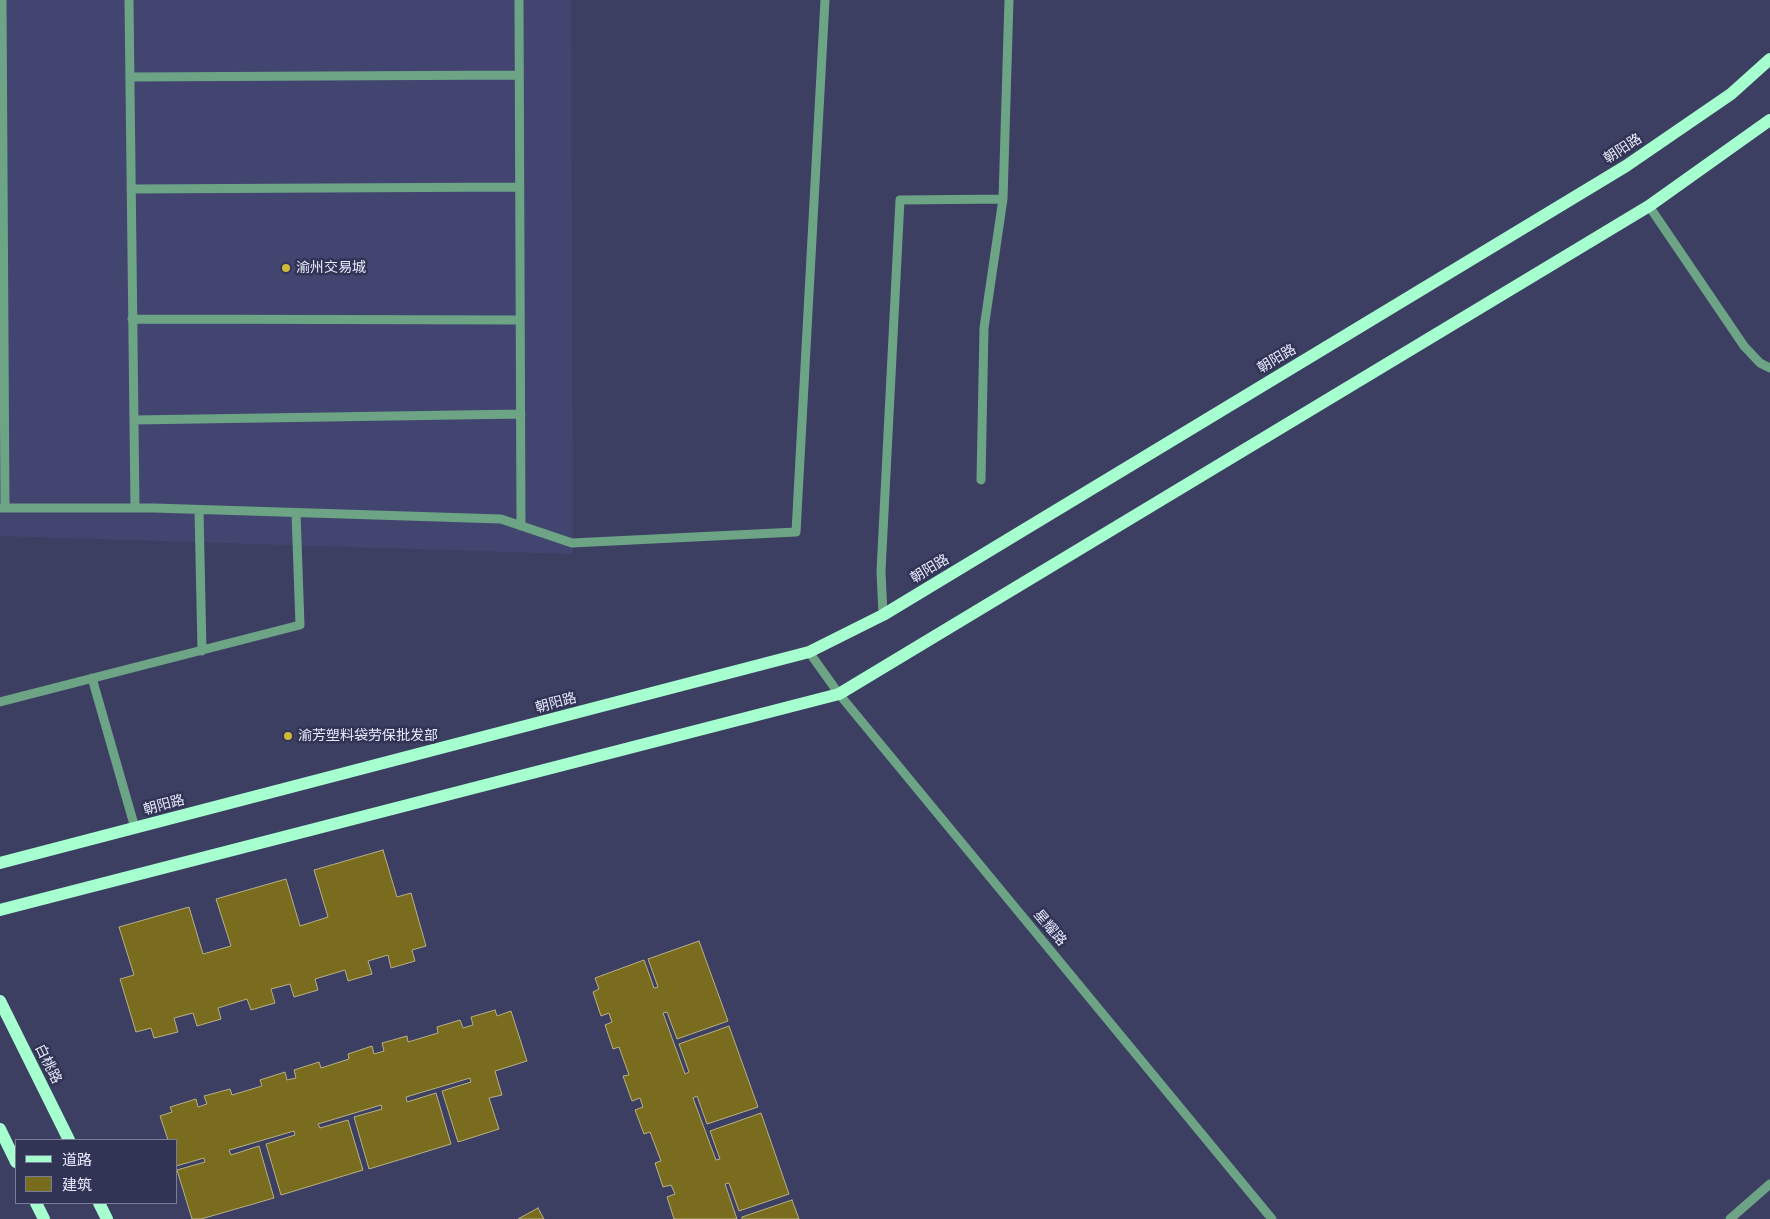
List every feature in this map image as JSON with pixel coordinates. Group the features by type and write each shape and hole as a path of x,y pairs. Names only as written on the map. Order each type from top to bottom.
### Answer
{"main road":[{"name":"朝阳路","path":"0,863 809,652 883,615 1626,166 1731,94 1770,59"},
{"path":"0,910 839,694 1649,206 1704,169 1770,120"},
{"name":"白桃路","path":"0,1001 69,1139"},
{"path":"0,1129 15,1160"},
{"path":"36,1204 44,1219"},
{"path":"100,1204 107,1219"}],"street":[{"path":"2,0 2,508 135,508 501,519 572,543 796,532 825,0"},
{"path":"129,0 135,508"},
{"path":"518,0 521,526"},
{"path":"981,480 984,328 1003,199 1009,0"},
{"path":"130,77 519,75"},
{"path":"131,189 520,187"},
{"path":"883,615 881,571 900,200 1003,199"},
{"path":"1649,206 1744,346 1760,363 1770,368"},
{"path":"132,319 520,320"},
{"path":"134,420 521,414"},
{"path":"199,510 202,651"},
{"path":"0,702 300,625 296,513"},
{"name":"星耀路","path":"809,652 839,694 1272,1219"},
{"path":"92,678 135,828"},
{"path":"1730,1219 1770,1184"}],"shaded area":[{"name":"渝州交易城","path":"0,0 571,0 573,554 0,536"}],"building":[{"path":"383,850 397,897 411,893 426,946 412,950 415,961 391,968 388,955 368,961 372,974 348,981 345,970 315,979 318,990 294,997 290,984 271,989 275,1003 251,1010 247,999 218,1008 221,1019 197,1026 193,1013 174,1018 178,1032 154,1038 151,1028 136,1032 120,979 134,975 119,927 189,907 203,954 231,946 216,899 286,879 300,926 328,917 314,870"},
{"path":"699,941 728,1021 677,1039 667,1012 663,1013 685,1074 689,1072 679,1044 729,1026 758,1107 707,1124 697,1096 693,1098 716,1160 720,1159 710,1131 761,1113 789,1194 739,1211 729,1183 725,1184 737,1219 674,1219 667,1197 675,1194 671,1185 663,1187 655,1163 661,1161 650,1132 644,1134 635,1110 643,1107 640,1098 632,1101 623,1076 629,1075 619,1047 613,1049 605,1025 612,1022 609,1013 601,1016 593,992 599,989 595,978 644,960 654,988 658,987 648,959"},
{"path":"495,1010 497,1016 511,1011 527,1061 495,1071 502,1095 489,1098 499,1129 458,1142 442,1091 471,1082 470,1078 406,1097 407,1102 436,1093 451,1144 369,1169 354,1117 382,1109 381,1105 318,1124 320,1128 348,1120 363,1170 281,1195 266,1144 295,1135 294,1131 229,1150 231,1155 259,1146 274,1198 201,1219 192,1219 178,1170 205,1162 204,1158 178,1165 178,1139 168,1139 160,1116 172,1112 170,1107 196,1099 198,1107 207,1104 204,1096 230,1089 232,1095 262,1086 260,1080 285,1072 287,1080 296,1078 294,1070 319,1062 321,1068 349,1059 348,1054 372,1046 374,1054 384,1051 382,1043 407,1036 408,1042 438,1033 437,1027 460,1020 463,1028 473,1025 471,1017"},
{"path":"792,1200 799,1219 742,1219 742,1217"},
{"path":"538,1208 544,1219 518,1219"}],"place":[{"name":"渝州交易城","path":"286,268"},
{"name":"渝芳塑料袋劳保批发部","path":"288,736"}]}
